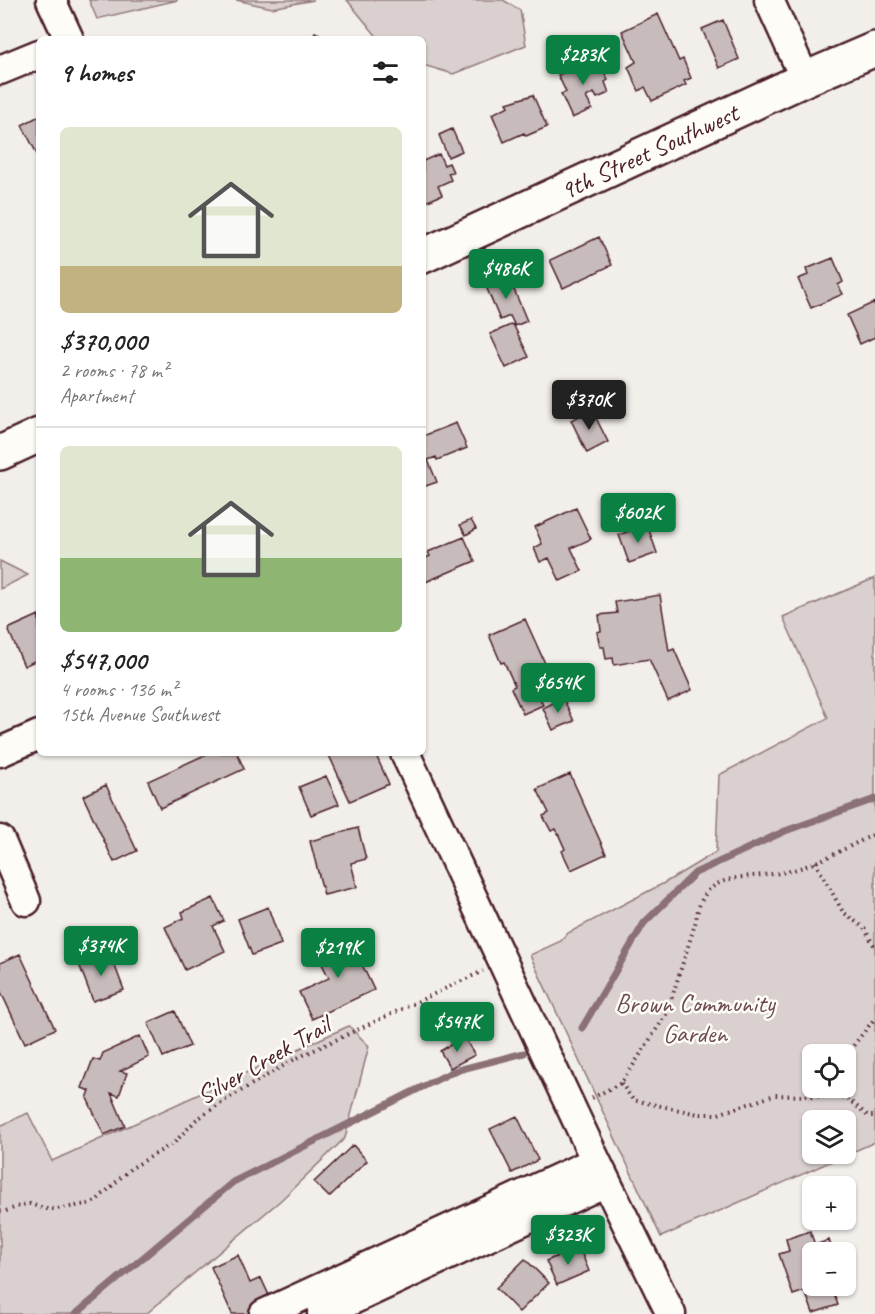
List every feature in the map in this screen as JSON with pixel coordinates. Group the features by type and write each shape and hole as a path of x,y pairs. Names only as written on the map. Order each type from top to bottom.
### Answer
{"main road":[{"name":"9th Street Southwest","path":"426,255 805,79 875,49"},
{"path":"0,453 36,436"}],"street":[{"path":"51,0 68,36"},
{"path":"769,0 805,79"},
{"path":"0,70 36,55"},
{"path":"0,752 36,736"},
{"path":"406,756 601,1172 671,1314"},
{"path":"0,840 27,902"},
{"path":"264,1314 601,1172"},
{"path":"322,1314 601,1172"}],"path":[{"path":"591,1098 621,1083 667,1013 696,921 697,907 704,894 718,884 737,878 789,871 815,862 875,834"},
{"path":"815,862 843,912 864,928 875,947"},
{"name":"Silver Creek Trail","path":"0,1211 25,1204 57,1209 96,1201 130,1169 174,1143 196,1120 295,1059 484,970 503,964"},
{"path":"855,1044 875,1018"},
{"path":"621,1083 633,1100 698,1114 718,1114 775,1095 802,1096"},
{"path":"840,1098 848,1099 868,1116 875,1116"}],"green space":[{"path":"89,0 178,0 97,19"},
{"path":"236,0 314,0 272,8"},
{"path":"347,0 503,0 520,10 526,45 453,74 426,66 426,36 377,36"},
{"path":"0,561 28,575 0,589"},
{"name":"Brown Community Garden","path":"875,578 875,1142 856,1150 856,1110 802,1110 802,1164 825,1164 661,1237 530,955 561,941 568,933 666,882 716,852 719,775 828,718 783,617"},
{"path":"349,1026 369,1046 345,1138 281,1200 146,1314 0,1314 0,1126 28,1113 52,1161"}],"building":[{"path":"658,14 679,61 683,59 691,78 684,81 686,85 652,101 645,87 639,91 628,67 636,62 622,31"},
{"path":"723,20 739,59 719,68 702,29"},
{"path":"598,57 608,80 605,82 609,93 597,98 594,93 586,97 592,109 572,118 561,94 566,92 558,75"},
{"path":"533,95 547,127 526,136 524,133 504,142 492,114 509,106 507,103"},
{"path":"36,118 36,152 22,125"},
{"path":"452,129 462,151 448,157 439,135"},
{"path":"439,154 444,165 449,163 453,172 448,173 451,180 438,186 442,195 426,202 426,160"},
{"path":"599,237 612,265 563,288 550,260"},
{"path":"833,258 843,282 838,285 843,294 811,308 798,279 808,275 806,269"},
{"path":"508,275 527,321 515,326 510,316 500,320 485,284"},
{"path":"875,302 875,337 860,344 847,315"},
{"path":"513,324 529,357 506,368 490,334"},
{"path":"592,410 608,442 587,453 571,420"},
{"path":"456,423 467,448 437,460 436,457 428,460 437,482 426,486 426,435"},
{"path":"626,507 633,523 622,527 616,511"},
{"path":"576,508 591,539 571,548 582,571 560,581 549,558 540,562 534,548 542,544 535,527"},
{"path":"471,520 476,529 466,535 460,525"},
{"path":"647,524 657,553 629,563 619,535"},
{"path":"464,537 475,561 426,582 426,558 430,556 428,552"},
{"path":"660,595 669,651 674,649 692,690 668,701 649,659 614,665 613,658 606,659 604,647 600,647 597,632 601,631 599,615 617,613 615,602"},
{"path":"36,616 36,660 24,666 8,629"},
{"path":"525,619 557,690 540,698 543,705 523,714 511,688 515,686 504,662 501,663 489,635"},
{"path":"563,698 574,721 553,730 543,708"},
{"path":"202,756 238,756 244,769 160,808 148,781"},
{"path":"329,756 376,756 389,784 350,801"},
{"path":"570,774 606,854 571,870 562,851 565,849 556,829 551,831 543,816 549,813 537,789"},
{"path":"326,776 339,804 311,815 299,787"},
{"path":"106,785 137,851 114,862 83,796"},
{"path":"358,828 366,859 351,863 357,887 324,895 310,841"},
{"path":"213,898 224,921 213,926 225,951 185,970 165,927 184,918 182,912"},
{"path":"268,907 281,944 252,955 238,919"},
{"path":"353,935 362,952 357,954 374,990 312,1019 299,992 329,978 316,952"},
{"path":"110,953 124,990 93,1001 79,964"},
{"path":"20,954 55,1029 25,1043 0,990 0,963"},
{"path":"175,1011 190,1046 163,1057 148,1023"},
{"path":"140,1036 149,1057 120,1071 127,1073 119,1096 111,1093 125,1126 104,1135 87,1098 90,1091 82,1088 93,1059 100,1061 103,1053"},
{"path":"464,1037 475,1055 450,1068 440,1051"},
{"path":"517,1116 538,1160 512,1173 490,1129"},
{"path":"353,1145 367,1161 329,1197 314,1182"},
{"path":"810,1231 814,1242 802,1242 802,1292 793,1295 779,1254 789,1251 786,1239"},
{"path":"579,1247 589,1271 557,1285 546,1261"},
{"path":"238,1255 250,1283 261,1278 273,1304 251,1314 232,1314 211,1267"},
{"path":"525,1259 549,1283 519,1312 496,1288"},
{"path":"807,1296 835,1296 838,1305 813,1313"}],"waterway":[{"path":"582,1028 644,923 695,873 785,831 875,799"},
{"path":"76,1314 233,1182 454,1071 524,1053"}]}
